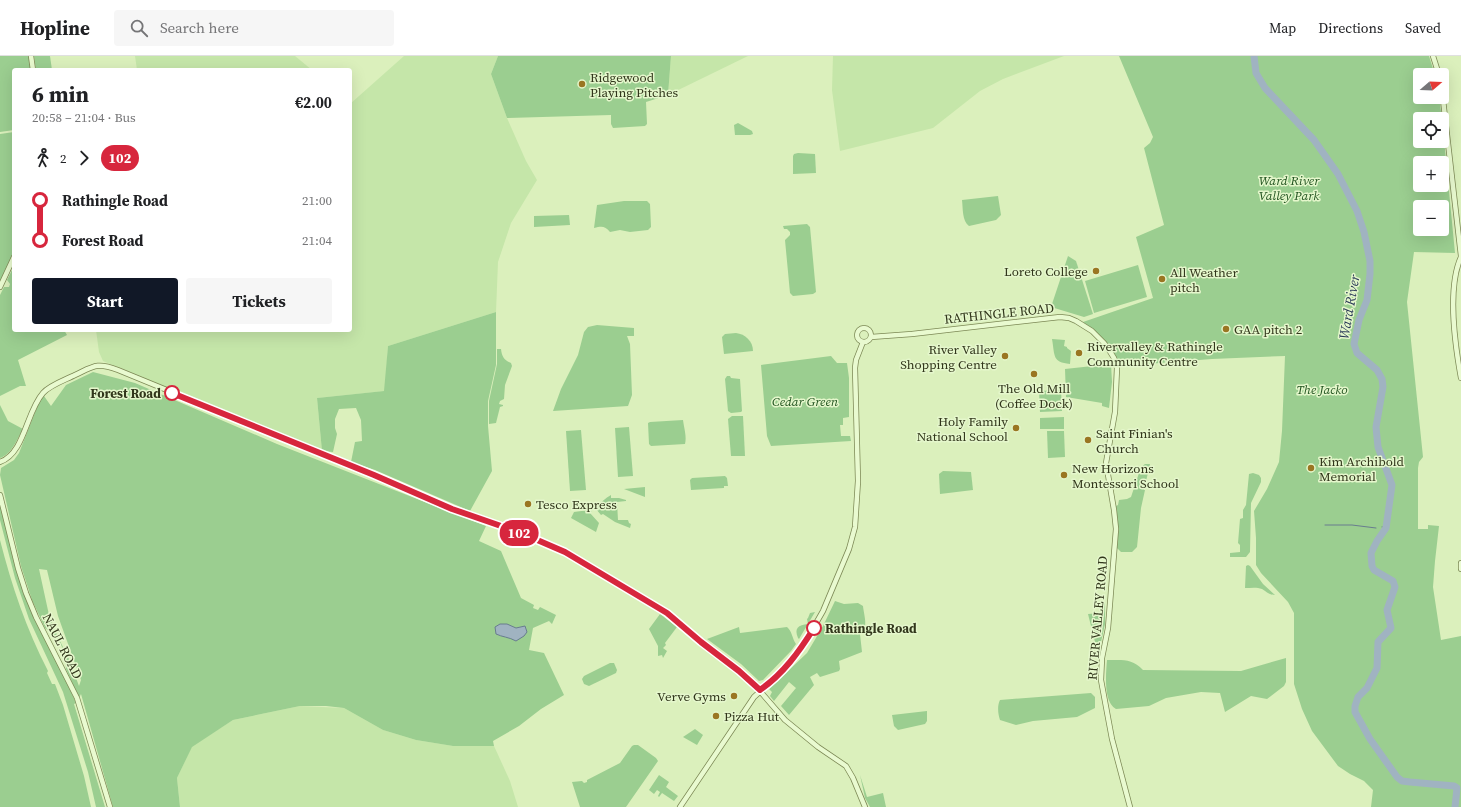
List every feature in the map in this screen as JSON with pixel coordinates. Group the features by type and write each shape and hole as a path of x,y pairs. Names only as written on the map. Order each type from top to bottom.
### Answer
{"street":[{"path":"31,56 33,68"},
{"path":"1433,56 1437,68"},
{"path":"1443,104 1461,256 1458,264 1453,307 1461,378"},
{"path":"0,287 12,261"},
{"name":"RATHINGLE ROAD","path":"871,336 912,334 1060,317 1069,318 1086,327 1104,343 1114,358 1117,368 1115,412 1106,463 1112,499"},
{"path":"867,328 871,336 869,341 863,342 858,338 857,333 860,330 867,328"},
{"path":"680,807 722,742 754,697 785,669 816,626 844,561 853,537 857,512 859,474 855,368 856,360 863,342"},
{"path":"0,462 8,458 16,449 34,407 43,393 91,367 100,365 107,366 374,475 452,509 521,533 565,552 667,613 701,642 739,671 760,690 790,724 818,747 846,766 853,778 865,807"},
{"name":"NAUL ROAD","path":"0,495 18,568 26,593 36,618 76,698 110,807"},
{"name":"RIVER VALLEY ROAD","path":"1112,499 1116,529 1108,628 1102,658 1101,684 1112,739 1130,807"},
{"path":"1461,563 1461,569"}],"green space":[{"path":"0,56 29,56 31,68 12,68 12,130 0,132"},
{"path":"34,56 50,56 52,68 36,68"},
{"path":"135,56 295,56 310,68 137,68"},
{"path":"404,56 498,56 491,74 507,118 526,161 537,180 511,223 498,262 496,312 388,346 385,391 317,398 322,451 103,361 99,352 96,332 352,332 352,102"},
{"name":"Ridgewood Playing Pitches","path":"498,56 671,56 668,95 646,102 647,124 645,126 613,128 611,124 611,115 507,118 491,74"},
{"path":"671,56 748,56 668,95"},
{"path":"833,56 1064,56 1003,79 980,91 933,128 840,151 832,90"},
{"name":"Ward River Valley Park","path":"1119,56 1429,56 1433,68 1413,68 1413,104 1440,104 1441,112 1413,112 1413,148 1445,148 1446,156 1413,156 1413,192 1449,191 1455,253 1414,252 1407,302 1423,457 1419,462 1418,468 1418,529 1428,529 1428,525 1439,526 1433,587 1441,640 1461,636 1461,807 1371,807 1373,790 1364,781 1338,766 1312,731 1302,709 1294,684 1294,613 1288,602 1261,573 1256,565 1254,511 1267,489 1279,462 1282,431 1285,356 1212,359 1121,366 1105,342 1083,322 1153,298 1136,237 1164,225 1144,148 1150,143 1153,137"},
{"path":"738,123 752,131 753,134 735,135 734,125"},
{"path":"12,132 12,255 0,282 0,134"},
{"path":"794,154 815,154 816,173 793,174 793,156"},
{"path":"998,196 1001,215 996,220 969,226 967,224 963,214 962,200"},
{"path":"624,201 647,201 650,204 651,227 648,230 630,232 620,230 610,232 603,227 594,228 597,205"},
{"path":"569,215 570,225 534,227 534,216"},
{"path":"807,224 810,227 816,292 813,294 793,296 790,293 785,240 790,235 790,232 787,229 784,229 783,226"},
{"path":"1068,256 1076,261 1093,314 1084,317 1051,307"},
{"path":"1138,265 1147,297 1094,313 1085,281"},
{"path":"12,270 12,332 65,332 67,335 18,360 26,386 20,386 0,396 0,295 4,287 9,287 10,284 7,280"},
{"path":"496,312 496,365 488,401 488,426 492,471 470,511 375,470 351,462 355,442 362,441 361,420 356,408 339,409 335,419 337,434 333,452 322,451 317,398 384,391 388,346"},
{"path":"597,325 634,328 634,336 627,336 630,344 632,395 628,406 553,411 561,389 578,355 584,332 588,327"},
{"path":"736,333 742,335 750,341 753,351 724,354 722,337 725,334"},
{"path":"1052,339 1065,340 1064,346 1071,351 1070,364 1057,360 1054,354"},
{"path":"497,349 501,349 504,358 511,363 512,366 505,385 504,399 500,401 499,404 503,406 500,407 496,423 489,424 489,401 497,364"},
{"name":"Cedar Green","path":"831,356 837,363 847,363 849,378 849,417 843,418 843,425 840,425 841,436 850,436 851,441 771,446 767,436 761,365"},
{"path":"1111,364 1112,382 1109,408 1102,406 1102,403 1066,397 1065,369"},
{"path":"93,372 135,383 277,444 486,526 479,541 501,551 521,598 534,605 533,608 538,610 540,607 556,615 552,624 549,621 533,628 529,650 544,653 564,695 541,709 519,726 493,741 494,746 453,746 416,740 383,730 344,708 326,706 300,706 233,720 192,747 177,778 180,807 113,807 81,694 79,698 66,669 65,652 56,636 45,628 32,600 21,566 0,475 1,468 14,460 19,453 40,400 44,396 51,406 66,385","holes":["39,569 47,570 58,616 81,680 79,686 69,659 49,615"]},
{"path":"727,376 740,379 741,412 731,413 728,411 725,379"},
{"path":"1061,390 1062,411 1040,412 1039,391"},
{"path":"0,405 8,421 23,429 11,450 0,458"},
{"path":"732,416 743,416 745,456 731,456 728,419"},
{"path":"1064,417 1064,429 1040,429 1040,418"},
{"path":"683,420 686,435 685,444 651,446 649,444 648,423"},
{"path":"629,427 633,476 618,477 615,428"},
{"path":"581,430 586,490 570,491 566,431"},
{"path":"1047,431 1064,431 1065,457 1048,458"},
{"path":"1145,464 1150,464 1141,508 1137,547 1132,552 1121,552 1117,548 1118,526 1116,506 1118,505 1119,500 1131,497 1141,467"},
{"path":"943,471 971,472 973,490 940,494 939,474"},
{"path":"1253,473 1259,475 1261,482 1251,503 1250,552 1246,557 1230,557 1230,553 1240,552 1240,545 1238,543 1240,519 1243,518 1243,510 1246,505 1249,474"},
{"path":"725,476 727,478 728,486 724,486 724,488 691,490 690,480 692,478"},
{"path":"645,487 645,497 624,489"},
{"path":"611,495 611,498 626,500 617,502 618,520 628,520 631,524 630,528 615,522 603,514 601,515 596,509"},
{"path":"0,504 17,568 76,703 74,704 105,807 96,807 88,772 63,692 29,619 15,578 0,520"},
{"path":"592,511 590,513 599,523 596,532 571,518 574,512"},
{"path":"0,540 9,574 26,623 48,671 47,673 52,684 55,684 63,705 84,776 91,807 0,807"},
{"path":"1248,565 1263,584 1275,595 1270,594 1260,588 1245,588 1246,566"},
{"path":"835,601 844,604 858,603 863,606 865,625 860,634 862,652 839,661 839,671 820,677 817,673 810,677 814,685 789,715 781,706 796,688 789,682 774,701 770,696 772,692 769,689 807,653 823,626"},
{"path":"1105,603 1105,624 1101,642 1099,643 1095,642 1088,614 1101,613 1101,604"},
{"path":"815,612 808,624 807,619 810,613"},
{"path":"660,614 677,627 665,643 666,645 663,648 667,651 663,658 662,655 658,656 658,646 649,629"},
{"path":"808,624 799,639 796,632 797,629 799,626"},
{"path":"739,627 740,633 787,627 790,630 796,644 763,680 759,681 741,664 707,639"},
{"path":"1286,658 1286,682 1284,686 1267,699 1251,696 1225,712 1220,693 1201,692 1166,698 1149,706 1116,709 1109,700 1107,694 1107,660 1122,660 1135,663 1143,670 1241,671"},
{"path":"610,663 614,663 617,670 616,673 589,686 584,684 582,679 584,676"},
{"path":"1091,693 1095,697 1095,708 1077,717 1033,721 1016,725 1000,720 999,718 998,707 1000,700"},
{"path":"300,706 344,708 383,730 416,740 453,746 494,746 510,781 518,807 180,807 177,778 192,746 233,720"},
{"path":"927,711 927,721 925,724 898,730 894,726 892,715"},
{"path":"695,729 703,735 697,745 683,737"},
{"path":"634,745 638,745 658,761 626,807 580,807 572,782 587,782 587,780 620,763"},
{"path":"659,775 669,782 666,787 678,796 674,801 662,793 659,797 660,792 657,790 654,794 649,790"},
{"path":"860,775 867,797 883,793 886,807 870,807 865,798"}],"water":[{"path":"500,624 507,624 516,628 525,626 527,632 516,641 496,634 495,627"}],"waterway":[{"name":"Ward River","path":"1254,56 1256,73 1265,88 1314,140 1338,174 1357,211 1364,232 1370,261 1367,300 1359,320 1354,344 1357,353 1377,370 1382,379 1383,387 1376,427 1378,447 1392,485 1386,528 1371,553 1372,566 1374,570 1393,581 1395,587 1387,610 1391,628 1378,642 1377,668 1367,688 1358,697 1355,712 1370,739 1397,777 1402,781 1454,786 1457,788 1455,807"},
{"path":"1325,525 1352,525 1376,528"},
{"name":"Ward River","path":"1382,527 1386,528"}],"bus line":[{"name":"102","path":"172,393 374,475 469,516 488,521 552,545 658,606 677,620 709,649 739,671 760,690 773,681 785,669 814,628"}],"place":[{"name":"Ridgewood Playing Pitches","path":"582,84"},
{"name":"Loreto College","path":"1096,271"},
{"name":"All Weather pitch","path":"1162,279"},
{"name":"GAA pitch 2","path":"1226,329"},
{"name":"Rivervalley & Rathingle Community Centre","path":"1079,353"},
{"name":"River Valley Shopping Centre","path":"1005,356"},
{"name":"The Old Mill (Coffee Dock)","path":"1034,374"},
{"name":"Forest Road","path":"172,393"},
{"name":"Holy Family National School","path":"1016,428"},
{"name":"Saint Finian's Church","path":"1088,440"},
{"name":"Kim Archibold Memorial","path":"1311,468"},
{"name":"New Horizons Montessori School","path":"1064,475"},
{"name":"Tesco Express","path":"528,504"},
{"name":"Rathingle Road","path":"814,628"},
{"name":"Verve Gyms","path":"734,696"},
{"name":"Pizza Hut","path":"716,716"}],"park label":[{"name":"The Jacko","path":"1322,389"}]}
